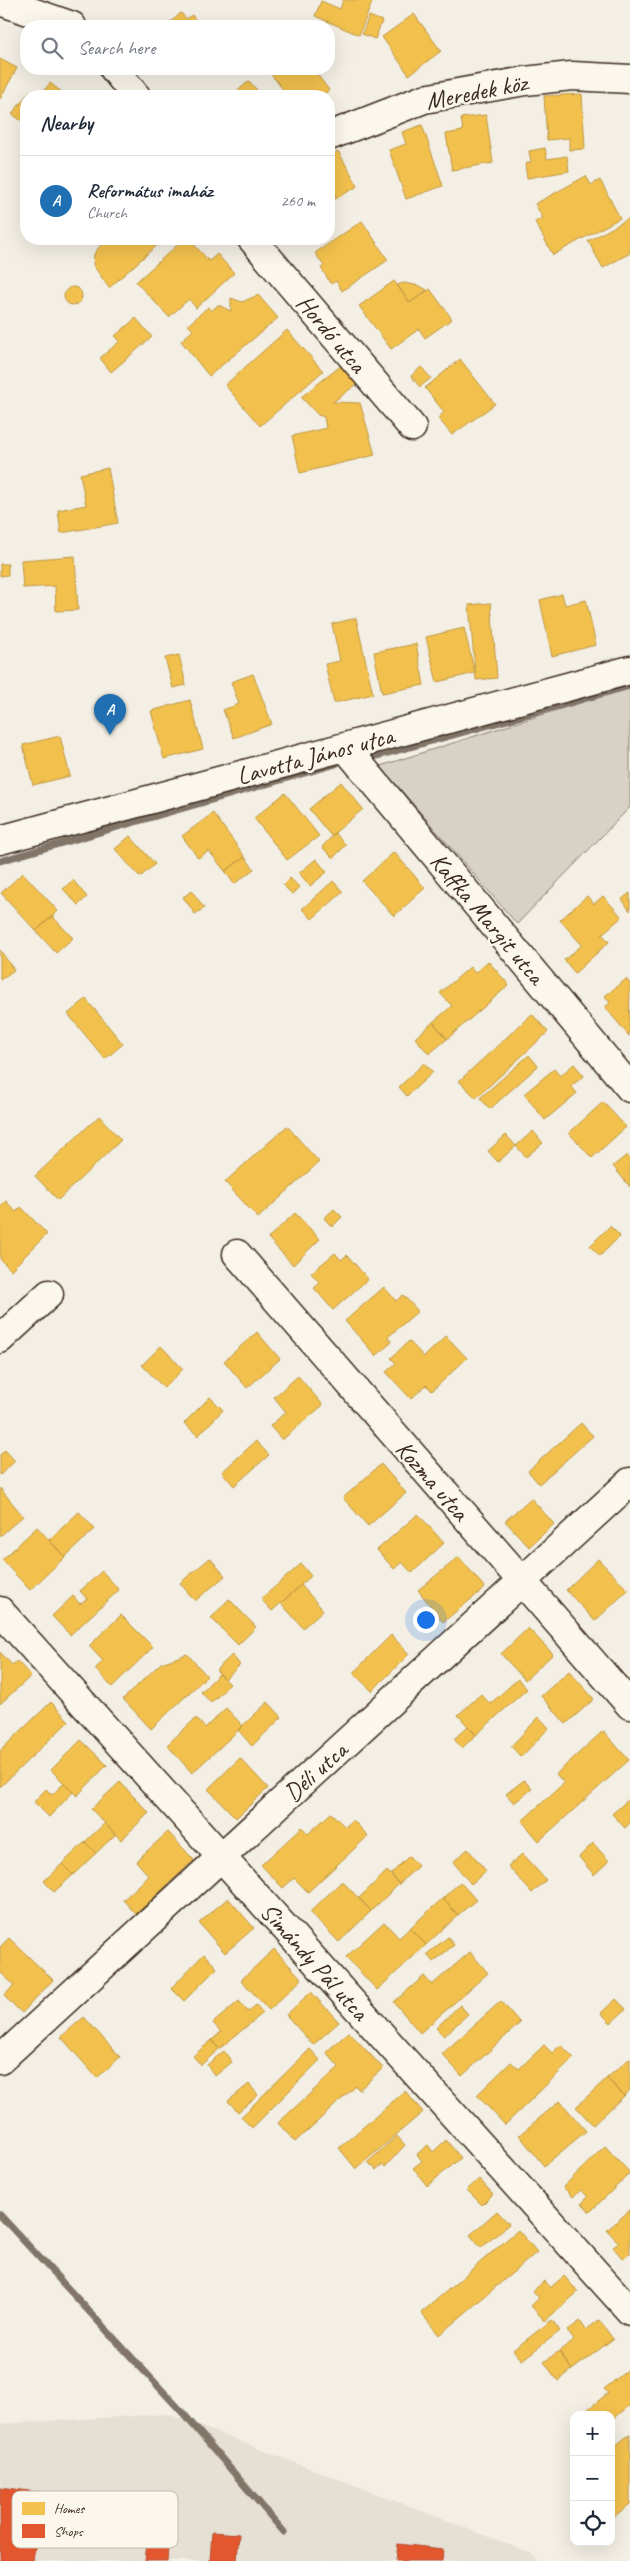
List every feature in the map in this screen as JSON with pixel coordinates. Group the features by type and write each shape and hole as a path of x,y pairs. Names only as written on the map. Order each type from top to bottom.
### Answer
{"street":[{"path":"0,1 55,20"},
{"path":"119,75 131,90"},
{"name":"Meredek köz","path":"335,134 434,97 525,80 572,76 630,79"},
{"name":"Hordó utca","path":"257,245 412,427"},
{"name":"Lavotta János utca","path":"0,840 630,670"},
{"name":"Kaffka Margit utca","path":"345,747 630,1088"},
{"name":"Kozma utca","path":"237,1254 630,1705"},
{"path":"0,1339 49,1294"},
{"name":"Déli utca","path":"0,2060 630,1482"},
{"name":"Simándy Pál utca","path":"0,1611 630,2311"}],"shaded area":[{"path":"630,687 630,807 517,924 380,766"},
{"path":"168,2414 531,2553 537,2561 0,2561 0,2424"}],"building: Homes":[{"path":"343,0 373,0 359,35 335,25 335,20 324,20 315,16 321,1 340,9"},
{"path":"181,13 186,19 192,15 196,20 173,20"},
{"path":"414,14 441,51 409,75 382,37"},
{"path":"369,16 382,21 375,39 362,34"},
{"path":"0,59 17,68 0,99"},
{"path":"272,75 318,75 329,90 283,90"},
{"path":"249,81 257,90 239,90"},
{"path":"50,83 59,90 45,90"},
{"path":"582,94 585,149 569,150 569,138 547,140 544,96"},
{"path":"20,104 20,120 12,114"},
{"path":"486,115 493,163 452,170 446,134 463,131 461,118"},
{"path":"422,125 443,186 406,199 389,150 406,144 402,132"},
{"path":"545,148 547,159 567,156 569,171 527,178 525,164 531,162 529,151"},
{"path":"338,151 358,186 337,198 335,194 335,153"},
{"path":"586,176 591,185 600,180 620,218 553,255 535,222 543,218 535,204"},
{"path":"630,218 630,253 603,268 588,241"},
{"path":"362,221 388,260 342,291 336,281 331,284 321,268 324,266 315,253 327,245 335,245 335,239"},
{"path":"157,245 109,288 93,265 94,254 100,246"},
{"path":"177,245 194,245 209,261 217,254 234,273 196,308 189,299 169,317 136,282"},
{"path":"394,281 410,303 430,289 452,319 425,338 419,329 391,349 359,306"},
{"path":"404,283 420,286 427,290 410,303 397,285"},
{"path":"73,287 79,290 82,296 79,302 73,305 67,302 64,296 67,290"},
{"path":"258,295 278,318 209,376 181,341 193,330 188,325 208,307 211,311 218,305 231,311 231,298 242,302"},
{"path":"136,318 152,337 111,372 100,358 120,341 115,336"},
{"path":"287,330 323,371 260,426 225,385"},
{"path":"460,359 495,404 452,435 438,418 444,412 425,388"},
{"path":"342,365 357,384 333,402 360,403 375,455 300,473 292,436 326,428 324,417 318,415 301,397"},
{"path":"421,367 431,378 420,387 411,376"},
{"path":"108,468 118,523 61,533 58,510 86,505 80,474"},
{"path":"75,556 78,610 56,611 55,586 23,588 21,560"},
{"path":"0,564 8,564 8,575 0,576"},
{"path":"562,594 565,605 586,600 596,645 552,656 540,600"},
{"path":"491,603 497,678 476,680 469,605"},
{"path":"356,618 373,694 334,703 325,664 340,661 332,624"},
{"path":"464,628 475,673 437,682 426,637"},
{"path":"416,644 424,685 382,693 374,652"},
{"path":"179,655 186,685 173,688 165,658"},
{"path":"253,674 272,724 234,738 223,710 239,704 231,682"},
{"path":"190,700 203,749 164,759 151,711"},
{"path":"60,736 70,776 33,785 23,745"},
{"path":"341,782 363,809 331,836 309,809"},
{"path":"285,793 319,836 287,860 254,818"},
{"path":"213,813 245,857 225,871 209,851 198,858 182,836"},
{"path":"335,833 346,845 333,858 322,847"},
{"path":"130,836 155,864 140,877 115,849"},
{"path":"394,852 425,888 394,916 362,881"},
{"path":"245,857 254,869 234,884 225,871"},
{"path":"316,859 327,872 310,886 299,873"},
{"path":"23,873 58,911 36,931 1,893"},
{"path":"290,878 299,887 292,894 283,885"},
{"path":"73,880 87,897 78,905 63,889"},
{"path":"333,881 343,892 312,919 302,909"},
{"path":"192,891 204,908 195,914 183,897"},
{"path":"630,893 630,911 622,899"},
{"path":"587,896 594,904 603,896 622,917 602,934 609,942 575,973 564,960 582,945 560,920"},
{"path":"52,916 73,938 56,953 36,931"},
{"path":"0,950 14,970 0,980"},
{"path":"488,961 509,985 447,1039 433,1022 452,1006 440,993 470,967 475,973"},
{"path":"626,979 630,984 629,1036 605,1007 610,1003 605,996"},
{"path":"86,999 123,1044 105,1059 68,1014"},
{"path":"532,1014 548,1032 476,1098 459,1081"},
{"path":"433,1022 447,1039 429,1054 415,1038"},
{"path":"529,1055 538,1066 490,1109 480,1098"},
{"path":"424,1063 433,1072 407,1096 399,1087"},
{"path":"574,1064 584,1076 571,1086 577,1093 545,1120 524,1094 554,1069 560,1076"},
{"path":"603,1102 626,1127 592,1158 569,1133"},
{"path":"99,1116 121,1140 58,1200 35,1176"},
{"path":"287,1126 319,1162 258,1218 225,1182"},
{"path":"533,1131 543,1143 526,1157 516,1146"},
{"path":"506,1135 516,1146 498,1162 488,1151"},
{"path":"627,1155 630,1159 630,1187 613,1166"},
{"path":"6,1201 16,1212 21,1207 47,1234 11,1270 0,1259 0,1207"},
{"path":"334,1209 342,1217 332,1227 324,1218"},
{"path":"295,1213 320,1239 293,1265 268,1238"},
{"path":"610,1226 620,1236 600,1256 590,1246"},
{"path":"335,1253 341,1260 347,1255 368,1279 333,1310 314,1288 320,1283 311,1273"},
{"path":"384,1287 396,1301 403,1295 418,1311 388,1337 392,1342 376,1356 345,1321"},
{"path":"257,1332 280,1359 247,1388 224,1361"},
{"path":"446,1336 467,1358 432,1391 426,1385 411,1399 386,1372 396,1363 391,1358 409,1341 424,1357"},
{"path":"161,1346 183,1369 164,1388 142,1365"},
{"path":"298,1376 323,1405 282,1440 270,1426 286,1412 274,1397"},
{"path":"210,1397 223,1410 198,1436 184,1423"},
{"path":"581,1423 593,1436 539,1484 528,1471"},
{"path":"256,1441 269,1455 234,1486 222,1472"},
{"path":"5,1450 15,1461 0,1475 0,1455"},
{"path":"381,1464 406,1493 368,1526 343,1498"},
{"path":"0,1488 23,1516 0,1536"},
{"path":"531,1498 554,1524 529,1547 505,1521"},
{"path":"79,1512 95,1529 65,1557 49,1540"},
{"path":"418,1514 444,1543 412,1573 402,1562 394,1569 377,1550"},
{"path":"37,1527 65,1557 30,1590 2,1560"},
{"path":"459,1557 485,1588 443,1622 418,1590"},
{"path":"210,1558 225,1576 195,1601 180,1583"},
{"path":"598,1559 628,1590 595,1621 566,1590"},
{"path":"301,1564 311,1576 272,1611 261,1599"},
{"path":"102,1571 119,1590 70,1635 52,1616 73,1596 80,1604 87,1599 80,1591"},
{"path":"301,1585 323,1610 303,1628 281,1603"},
{"path":"229,1599 256,1627 238,1645 211,1618"},
{"path":"121,1615 153,1647 112,1687 95,1669 103,1661 89,1646"},
{"path":"528,1628 553,1654 525,1680 501,1654"},
{"path":"391,1635 409,1654 372,1691 353,1673"},
{"path":"0,1652 12,1665 17,1661 31,1676 0,1704"},
{"path":"187,1654 207,1676 151,1729 123,1699 161,1663"},
{"path":"232,1655 240,1665 225,1679 216,1670"},
{"path":"569,1671 594,1699 566,1724 541,1696"},
{"path":"219,1674 230,1684 211,1703 201,1692"},
{"path":"518,1679 527,1689 476,1735 458,1715 481,1694 490,1704"},
{"path":"51,1702 69,1721 0,1787 0,1751"},
{"path":"268,1702 282,1717 252,1746 238,1730"},
{"path":"226,1708 243,1726 192,1773 167,1745 196,1718 205,1728"},
{"path":"539,1717 549,1728 521,1757 511,1746"},
{"path":"468,1726 476,1735 462,1748 454,1739"},
{"path":"603,1731 629,1760 539,1841 522,1821 564,1783 556,1774"},
{"path":"81,1740 107,1765 77,1796 51,1770"},
{"path":"240,1758 268,1788 236,1818 208,1789"},
{"path":"524,1780 532,1789 514,1803 506,1794"},
{"path":"120,1782 149,1813 121,1840 91,1809"},
{"path":"64,1783 73,1792 49,1817 34,1802 46,1789 52,1795"},
{"path":"630,1798 630,1823 625,1828 612,1814"},
{"path":"331,1813 345,1827 353,1820 368,1836 308,1892 294,1878 283,1888 261,1865 302,1827 308,1834"},
{"path":"105,1823 115,1835 96,1853 85,1842"},
{"path":"168,1832 194,1860 136,1914 123,1900 149,1876 136,1861"},
{"path":"85,1842 96,1853 73,1875 62,1864"},
{"path":"593,1843 609,1861 594,1875 579,1857"},
{"path":"468,1849 486,1871 471,1884 453,1862"},
{"path":"522,1854 546,1880 532,1893 508,1866"},
{"path":"409,1856 418,1866 399,1884 391,1874"},
{"path":"62,1864 73,1875 54,1892 44,1881"},
{"path":"387,1871 399,1884 371,1911 359,1898"},
{"path":"342,1881 371,1911 339,1942 310,1912"},
{"path":"460,1882 476,1900 458,1915 443,1898"},
{"path":"228,1898 254,1928 225,1953 199,1923"},
{"path":"443,1898 458,1915 426,1945 410,1928"},
{"path":"384,1922 399,1938 410,1928 426,1945 377,1990 346,1957"},
{"path":"448,1937 454,1945 433,1962 427,1954"},
{"path":"9,1938 53,1980 22,2013 4,1996 14,1985 0,1972 0,1947"},
{"path":"274,1949 302,1979 269,2010 241,1980"},
{"path":"470,1952 488,1973 420,2033 394,2002 424,1976 432,1985"},
{"path":"204,1954 217,1968 184,2001 171,1988"},
{"path":"311,1992 339,2022 313,2045 286,2015"},
{"path":"616,1999 626,2009 611,2023 601,2013"},
{"path":"239,2001 248,2012 256,2005 263,2013 219,2049 212,2040 221,2032 213,2023"},
{"path":"501,2001 520,2023 462,2076 442,2054"},
{"path":"460,2005 468,2014 444,2036 436,2028"},
{"path":"84,2017 120,2057 97,2078 61,2037"},
{"path":"349,2032 383,2068 359,2090 356,2086 295,2142 278,2123 339,2067 326,2052"},
{"path":"212,2040 219,2049 201,2065 193,2056"},
{"path":"544,2045 552,2053 561,2045 574,2058 505,2125 477,2095 511,2062 519,2069"},
{"path":"310,2049 320,2060 252,2128 241,2117"},
{"path":"224,2051 232,2062 215,2076 207,2065"},
{"path":"630,2058 630,2090 624,2096 607,2078"},
{"path":"607,2078 624,2096 593,2125 576,2107"},
{"path":"249,2084 258,2095 238,2112 228,2101"},
{"path":"405,2091 423,2112 356,2169 339,2148"},
{"path":"560,2101 586,2131 544,2166 519,2135"},
{"path":"397,2136 405,2145 385,2167 383,2164 376,2170 368,2162"},
{"path":"446,2140 461,2158 427,2186 413,2168 422,2161 417,2154 428,2145 433,2152"},
{"path":"605,2146 630,2173 590,2212 582,2203 588,2197 581,2190 573,2197 563,2187"},
{"path":"479,2179 493,2194 482,2205 467,2190"},
{"path":"630,2210 630,2253 623,2259 613,2247 619,2243 607,2230"},
{"path":"497,2211 509,2224 481,2248 470,2235"},
{"path":"518,2230 537,2252 439,2335 421,2313"},
{"path":"564,2276 578,2292 545,2321 531,2306 539,2298 533,2291 544,2281 550,2288"},
{"path":"552,2320 560,2331 522,2360 513,2350"},
{"path":"599,2320 613,2339 572,2370 559,2351 574,2340 567,2331 580,2321 586,2330"},
{"path":"559,2351 572,2370 558,2381 544,2362"},
{"path":"630,2368 630,2405 615,2418 615,2411 586,2411 608,2393 604,2389"},
{"path":"630,2434 630,2504 615,2516 615,2456 615,2446"}],"building: Shops":[{"path":"0,2487 29,2491 12,2491 12,2548 35,2548 33,2561 0,2561"},
{"path":"212,2532 239,2534 237,2561 210,2561"},
{"path":"398,2544 443,2549 442,2561 396,2561"},
{"path":"146,2548 168,2548 167,2561 145,2561"}],"waterway":[{"path":"374,757 630,686"},
{"path":"0,861 336,764"},
{"path":"0,2215 183,2413 284,2532"}],"place":[{"name":"Református imaház","path":"110,735"}]}
